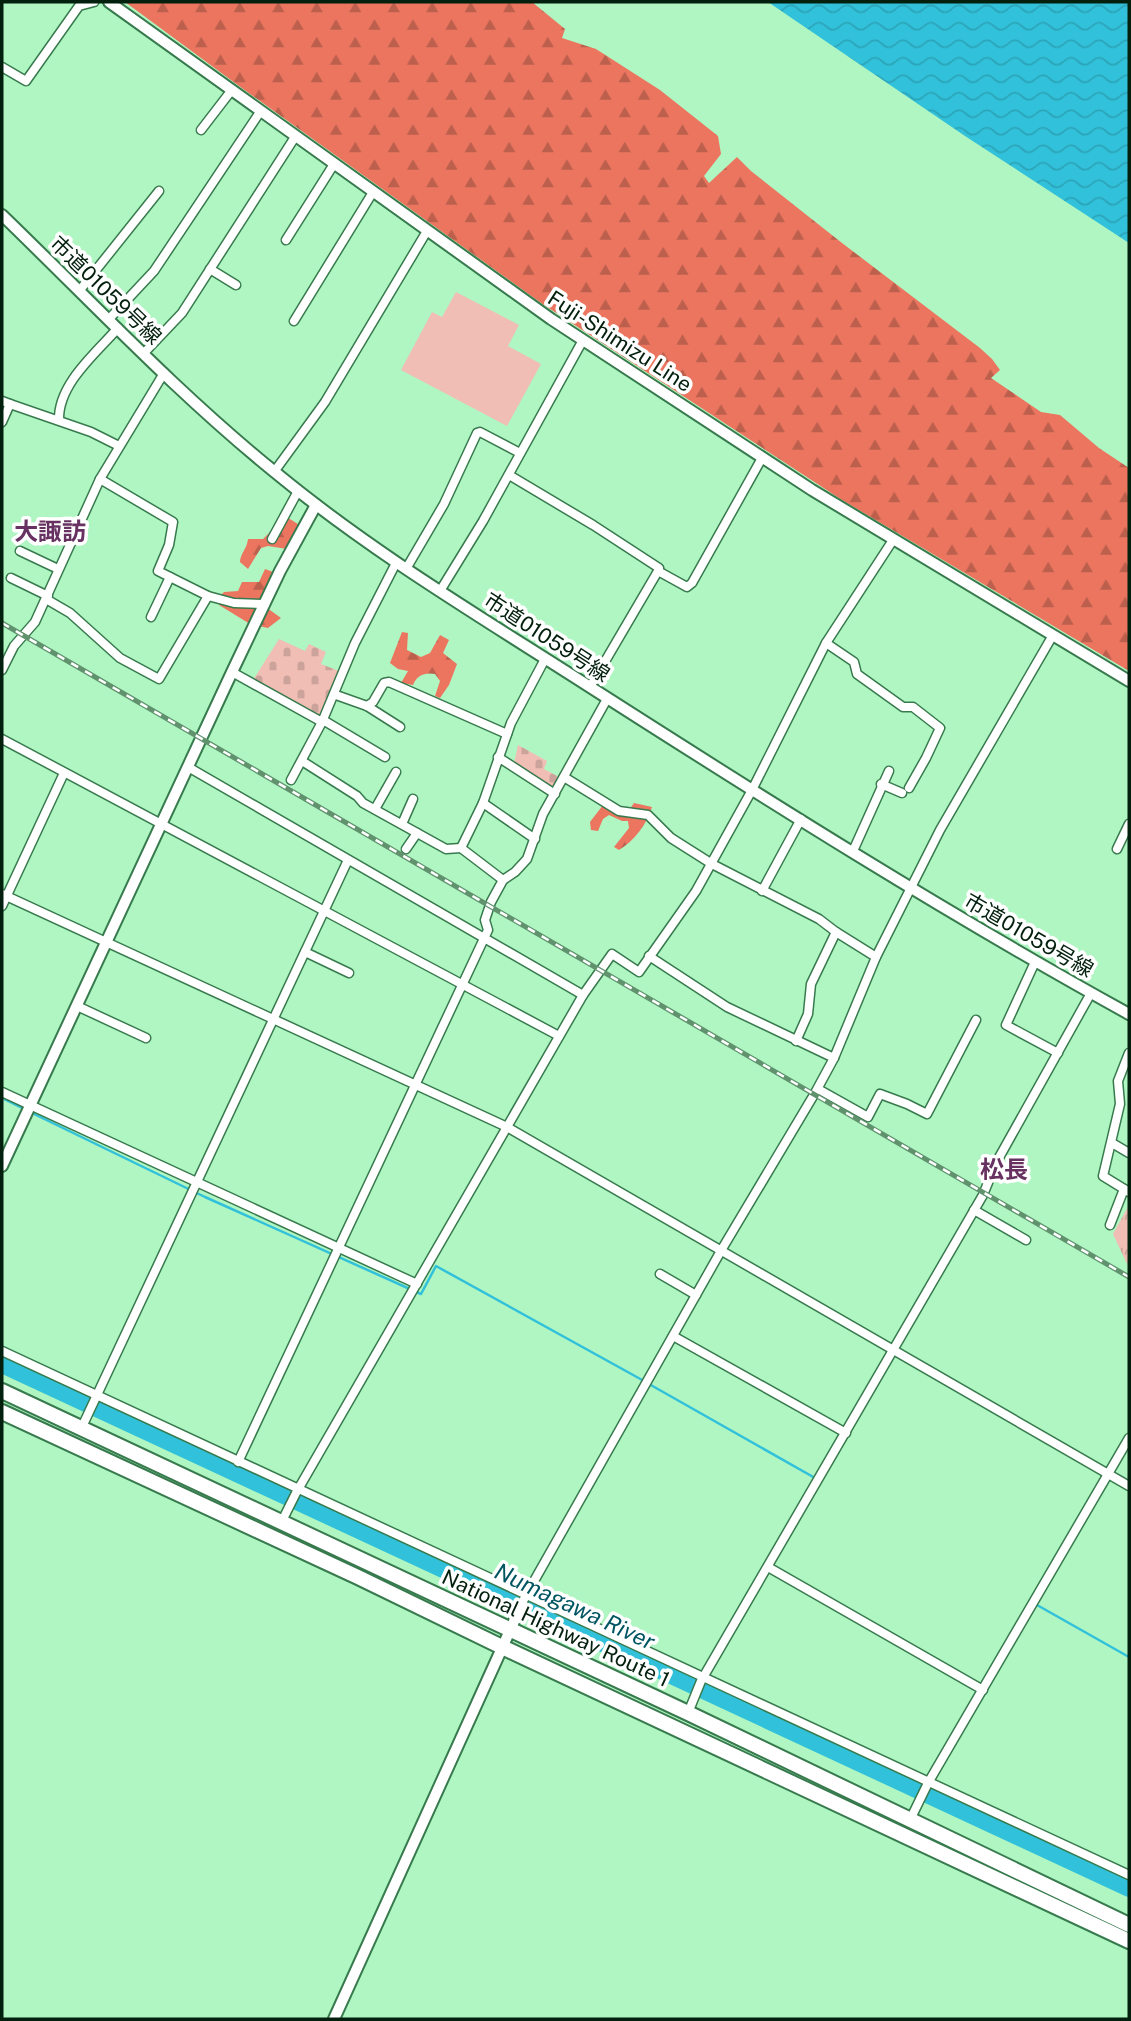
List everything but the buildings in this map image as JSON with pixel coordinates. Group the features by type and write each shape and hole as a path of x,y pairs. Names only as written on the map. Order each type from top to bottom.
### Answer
{"highway":[{"name":"National Highway Route 1","path":"2,1391 513,1623 690,1707 910,1820 1129,1925"},
{"name":"National Highway Route 1","path":"2,1412 1129,1941"}],"street":[{"path":"2,67 26,81 79,6 94,2"},
{"name":"Fuji-Shimizu Line","path":"109,2 427,232 583,340 762,458 893,540 1129,681"},
{"path":"201,130 230,91"},
{"path":"109,319 154,271 260,112"},
{"path":"144,353 182,313 295,137"},
{"path":"286,240 334,164"},
{"path":"80,290 159,191"},
{"path":"294,321 373,192"},
{"name":"市道01059号線","path":"2,215 164,373 274,472 396,562 752,790 1035,962 1129,1014"},
{"path":"274,472 325,402 427,232"},
{"path":"210,269 236,285"},
{"path":"59,420 58,411 71,382 118,328"},
{"path":"440,591 484,521 583,340"},
{"path":"2,670 14,646 35,622 100,480 164,373"},
{"path":"2,422 6,402 91,432 119,446"},
{"path":"406,569 444,504 477,433 520,453"},
{"path":"509,475 593,525 659,568 658,571 687,587 692,583 762,458"},
{"path":"100,480 173,522 169,545 158,571 208,596 233,603 265,604"},
{"path":"272,539 298,491"},
{"path":"2,1166 232,672 280,571 316,505"},
{"path":"284,1517 583,995 612,954 639,972 690,901 752,790 825,643 893,540"},
{"path":"20,551 58,569"},
{"path":"291,780 336,695 355,643 396,562"},
{"path":"590,687 658,571"},
{"path":"151,617 170,577"},
{"path":"10,578 70,613 120,658 159,679 208,596"},
{"path":"334,2019 525,1596 722,1249 818,1088 834,1058 876,957 911,887 967,783 1053,635"},
{"path":"825,643 854,662 857,674 903,707 913,707 940,728 926,758 906,790 881,784"},
{"path":"461,848 483,803 507,734 545,659"},
{"path":"232,672 385,757"},
{"path":"367,706 373,702 384,683 389,682 507,734"},
{"path":"336,695 367,706 400,727"},
{"path":"238,1462 488,930 485,920 488,909 503,880 527,859 543,814 607,699"},
{"path":"2,740 559,1036"},
{"path":"498,757 555,794"},
{"path":"302,761 375,809 446,849 461,848 503,880"},
{"path":"188,767 583,995"},
{"path":"853,851 889,771"},
{"path":"375,809 396,772"},
{"path":"2,906 4,895 64,773"},
{"path":"564,778 620,811 645,812 666,834 712,864 819,919 876,957"},
{"path":"402,824 413,799"},
{"path":"483,803 535,839"},
{"path":"762,891 801,819"},
{"path":"1116,849 1129,824"},
{"path":"406,849 417,833"},
{"path":"81,1429 348,860"},
{"path":"4,895 507,1127 1129,1486"},
{"path":"796,1041 808,1014 811,985 836,932"},
{"path":"304,953 349,973"},
{"path":"649,956 727,1007 834,1058"},
{"path":"1035,962 1006,1026 1058,1053"},
{"path":"690,1707 702,1680 983,1195 996,1163 1091,993"},
{"path":"77,1006 146,1038"},
{"path":"818,1088 868,1116 880,1094 927,1114 976,1020"},
{"path":"1110,1225 1127,1191 1103,1176 1120,1102 1118,1081 1129,1053"},
{"path":"2,1092 27,1111 197,1182 416,1284"},
{"path":"1120,1102 1129,1106"},
{"path":"1112,1143 1129,1153"},
{"path":"974,1210 1026,1240"},
{"path":"660,1274 696,1295"},
{"path":"673,1336 846,1433"},
{"path":"2,1351 96,1398 702,1680 1129,1875"},
{"path":"910,1820 928,1784 1129,1438"},
{"path":"768,1567 983,1690"}],"green space":[{"path":"125,2 532,2 565,29 562,38 596,49 660,90 718,136 721,154 704,176 709,183 737,157 842,243 980,348 1000,370 991,378 1041,412 1060,415 1099,448 1129,468 1129,671 842,500 541,303"},
{"path":"456,292 519,325 508,346 541,364 507,426 401,370 432,312 442,317"},
{"path":"282,514 301,526 287,549 268,546 261,548 248,569 240,562 248,539 263,539 276,526"},
{"path":"265,569 276,573 263,605 281,618 268,628 250,624 219,605 218,598 224,592 238,591 242,582 259,582"},
{"path":"402,632 408,633 407,650 421,657 430,653 440,635 449,640 443,653 457,664 449,685 440,698 435,696 440,681 435,674 422,675 413,685 401,683 408,671 398,669 390,663"},
{"path":"279,639 305,651 309,644 326,652 321,664 339,671 322,716 253,680"},
{"path":"518,745 547,761 544,769 561,778 555,791 514,764"},
{"path":"634,803 652,807 639,832 619,850 614,847 629,828 628,821 609,815 603,819 598,831 591,830 590,822 603,805 629,810"},
{"path":"1129,1205 1129,1265 1113,1234"}],"water":[{"path":"768,2 1129,2 1129,243 965,136"}],"waterway":[{"path":"2,1098 24,1109"},
{"path":"30,1112 205,1197 421,1294 436,1266 644,1381"},
{"name":"Numagawa River","path":"2,1365 1129,1889"},
{"path":"649,1384 815,1478"},
{"path":"1037,1605 1129,1657"}],"railway":[{"path":"2,623 1129,1277"}],"district":[{"name":"大諏訪","path":"50,531"},
{"name":"松長","path":"1004,1169"}]}
